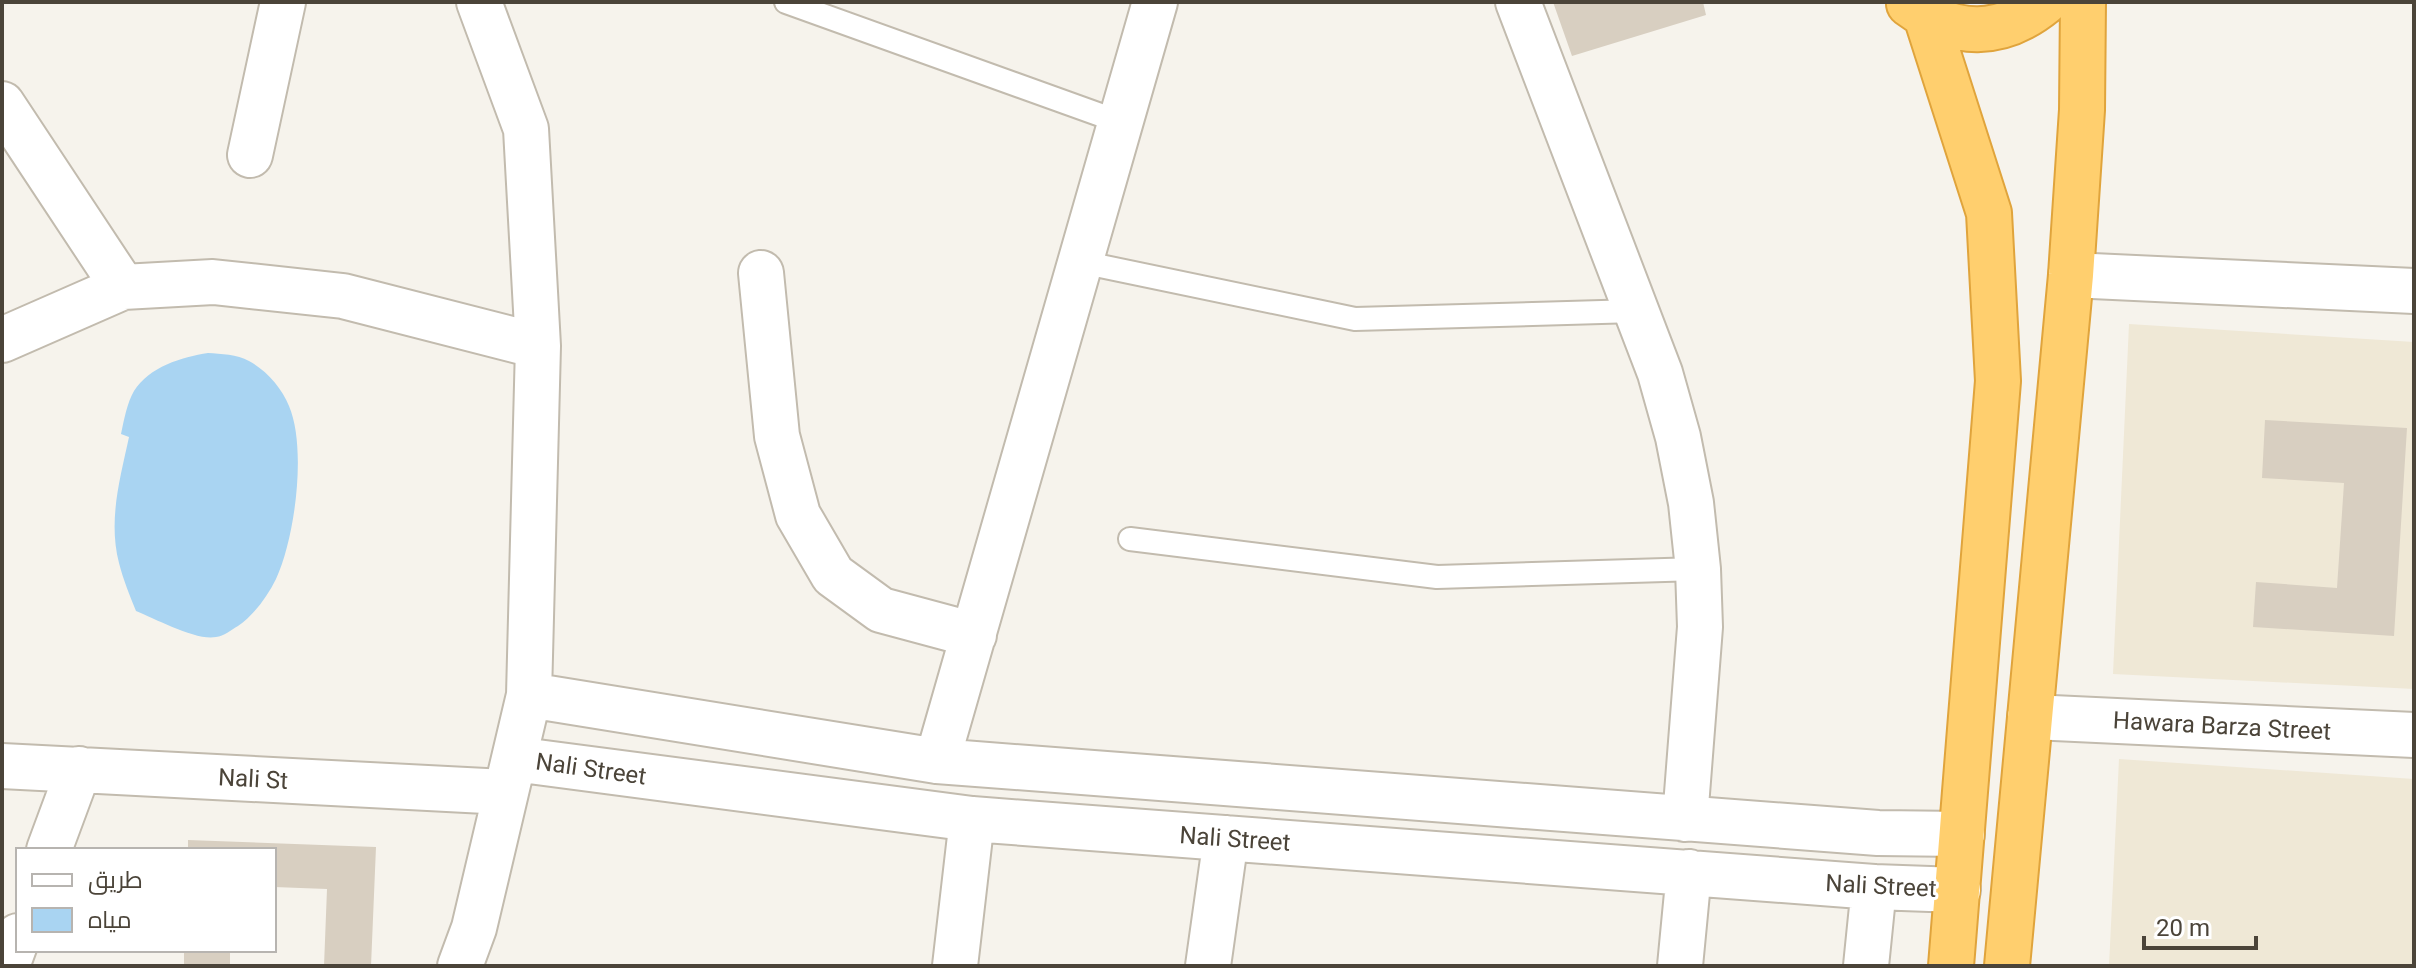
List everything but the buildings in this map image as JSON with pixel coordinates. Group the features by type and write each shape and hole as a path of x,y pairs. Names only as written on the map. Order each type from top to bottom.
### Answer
{"highway":[{"path":"1917,9 1958,27 1991,29 2013,23 2045,2"},
{"path":"2007,966 2071,275 2082,110 2083,2"},
{"path":"1917,9 1989,213 1998,381 1951,966"}],"street":[{"path":"250,155 283,2"},
{"path":"460,966 474,928 529,695 538,346 526,129 479,2"},
{"path":"937,761 1155,2"},
{"path":"1518,2 1660,373 1678,437 1691,503 1700,627 1685,819"},
{"path":"2,104 123,287"},
{"path":"761,273 777,436 798,515 833,575 881,610 974,635"},
{"path":"2071,275 2414,291"},
{"path":"2,340 123,287 213,282 343,296 538,346"},
{"path":"529,695 937,761 1878,833 1962,834"},
{"name":"Hawara Barza Street","path":"2030,717 2414,735"},
{"name":"Nali St","path":"2,766 510,776"},
{"path":"50,848 79,769"},
{"name":"Nali Street","path":"510,776 972,819 1874,887 1958,890"},
{"path":"955,966 972,819"},
{"path":"1208,966 1226,838"},
{"path":"1680,966 1689,872"},
{"path":"1866,966 1874,887"},
{"path":"7,966 16,941"}],"lane":[{"path":"786,2 1120,122"},
{"path":"1081,262 1355,319 1636,311"},
{"path":"1130,539 1437,577 1698,569"}],"shaded area":[{"path":"2129,324 2414,342 2414,689 2113,674"},
{"path":"2119,759 2414,779 2414,966 2109,966"}],"water":[{"path":"208,353 244,359 261,369 278,386 294,424 298,468 289,541 276,579 260,605 244,622 216,637 187,633 136,611 119,563 115,531 116,500 129,437 121,434 134,391 157,369 177,360"}]}
